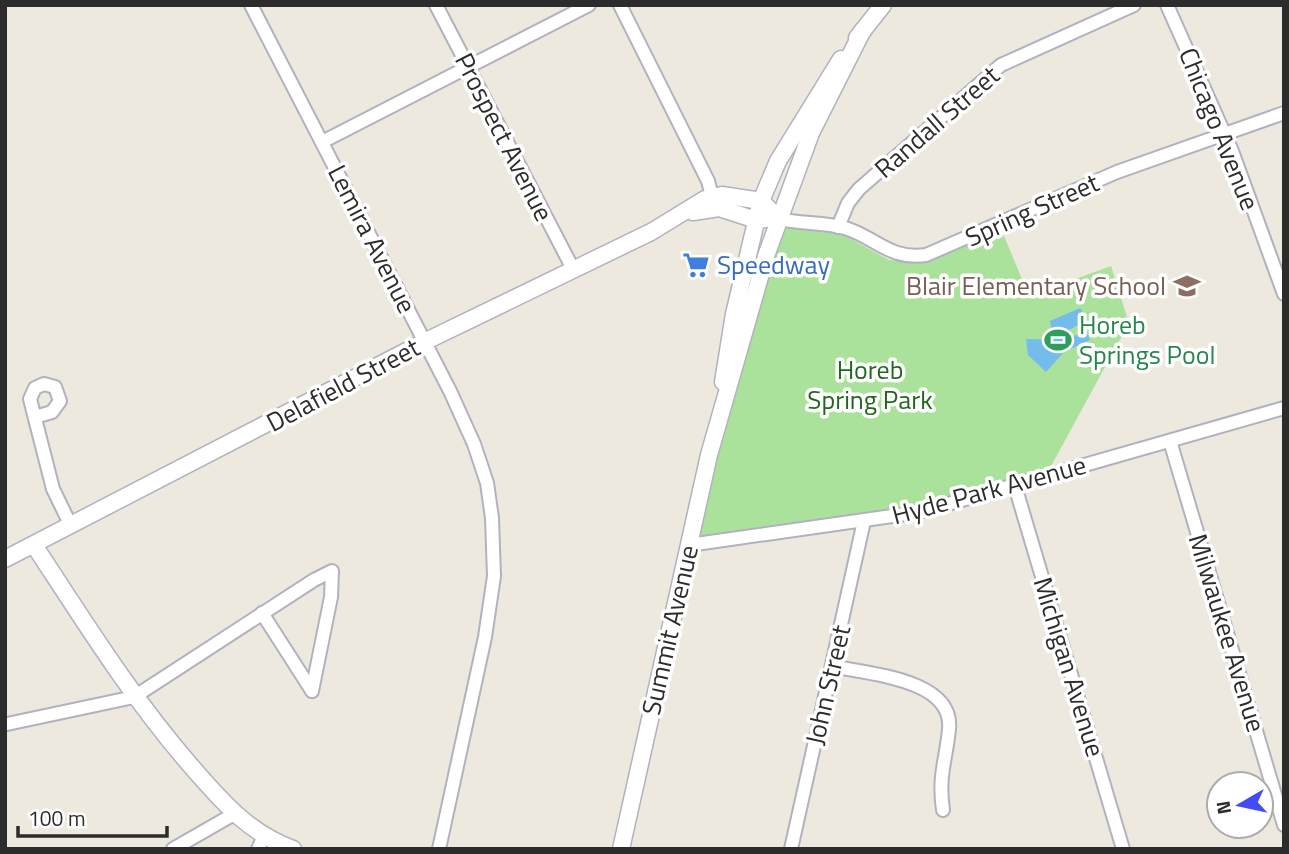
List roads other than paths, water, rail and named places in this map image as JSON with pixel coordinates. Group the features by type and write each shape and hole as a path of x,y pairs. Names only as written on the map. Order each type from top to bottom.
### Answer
{"street":[{"name":"Lemira Avenue","path":"251,5 424,342 480,459 487,483 495,547 491,606 439,849"},
{"name":"Prospect Avenue","path":"436,5 573,269"},
{"path":"323,142 589,5"},
{"path":"620,5 708,181 712,196 761,201 779,219 811,133 863,30"},
{"path":"761,201 778,161 802,120 883,5"},
{"name":"Randall Street","path":"838,227 848,203 859,189 1001,65 1134,5"},
{"name":"Chicago Avenue","path":"1167,5 1224,134 1284,294"},
{"name":"Spring Street","path":"779,219 838,227 859,234 894,254 926,255 1117,172 1284,113"},
{"name":"Delafield Street","path":"5,559 424,342 682,214 712,196"},
{"name":"Summit Avenue","path":"722,412 724,369 761,201"},
{"name":"Delafield Street","path":"682,214 719,208 756,220 779,219"},
{"name":"Summit Avenue","path":"621,849 689,545 722,412 779,219"},
{"name":"Hyde Park Avenue","path":"689,545 920,512 1284,408"},
{"path":"35,417 52,489 71,526"},
{"name":"Milwaukee Avenue","path":"1170,440 1284,825"},
{"name":"Michigan Avenue","path":"1015,486 1123,849"},
{"name":"John Street","path":"791,849 864,521"},
{"path":"34,545 134,697 261,842 293,849"},
{"path":"7,724 134,697 262,613 332,571 331,597 312,691 262,613"},
{"path":"832,666 921,687 938,696 950,722 939,780 943,810"},
{"path":"173,849 234,814"}],"water":[{"name":"Horeb Springs Pool","path":"1080,308 1087,320 1069,330 1072,337 1086,331 1090,340 1064,352 1046,372 1028,355 1026,339 1054,340 1050,321"}],"place":[{"name":"Speedway","path":"696,265"},
{"name":"Blair Elementary School","path":"1187,286"},
{"name":"Horeb Springs Pool","path":"1058,340"}],"park label":[{"name":"Horeb Spring Park","path":"870,385"}]}
